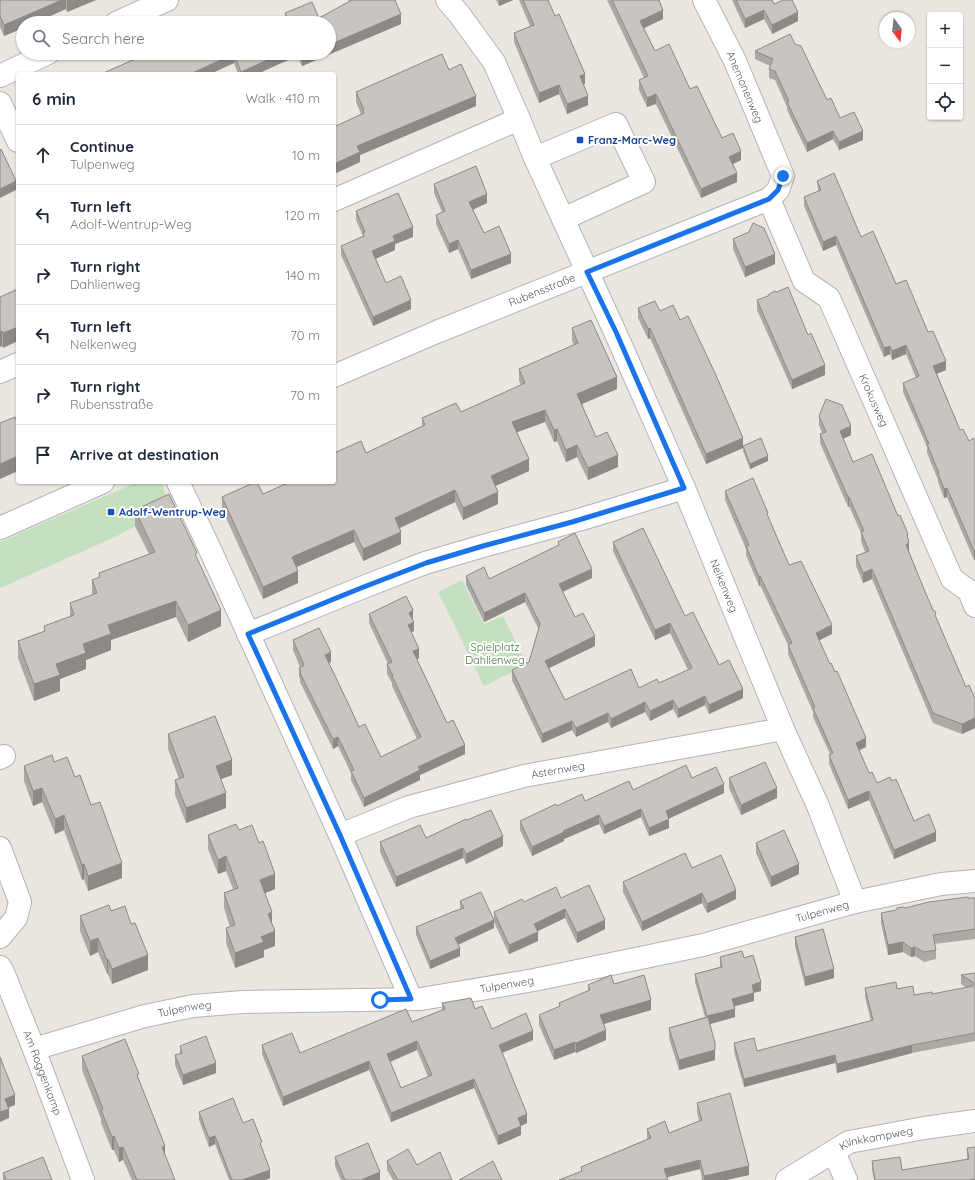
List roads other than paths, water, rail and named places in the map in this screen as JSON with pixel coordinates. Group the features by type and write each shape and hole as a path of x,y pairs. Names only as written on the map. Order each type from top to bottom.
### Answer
{"street":[{"path":"132,16 167,0"},
{"path":"447,0 494,62 587,272"},
{"name":"Anemonenweg","path":"704,0 735,61 783,176 778,190 769,199"},
{"path":"0,76 33,60"},
{"path":"0,103 16,137"},
{"path":"336,199 519,119"},
{"path":"536,158 616,124 644,182 563,219"},
{"name":"Rubensstraße","path":"336,375 438,331 769,199"},
{"name":"Krokusweg","path":"769,199 804,280 829,298 952,579 969,591 975,606"},
{"name":"Nelkenweg","path":"587,272 616,332 684,488 783,729 818,806 856,902"},
{"path":"0,372 16,365"},
{"path":"0,528 99,484"},
{"path":"179,484 340,835 411,999"},
{"path":"248,634 426,563 582,519 684,488"},
{"name":"Asternweg","path":"340,835 409,807 524,776 783,729"},
{"path":"0,848 20,902 16,918 0,937"},
{"name":"Tulpenweg","path":"34,1049 145,1016 193,1006 243,1002 421,999 534,980 703,945 856,902 942,884 975,881"},
{"name":"Am Roggenkamp","path":"0,967 34,1049 83,1180"},
{"name":"Klinkkampweg","path":"787,1180 849,1142 924,1128 975,1121"},
{"path":"834,1152 846,1180"}],"place":[{"name":"Franz-Marc-Weg","path":"580,140"},
{"name":"Adolf-Wentrup-Weg","path":"111,512"}],"park label":[{"name":"Spielplatz Dahlienweg","path":"495,653"}]}
